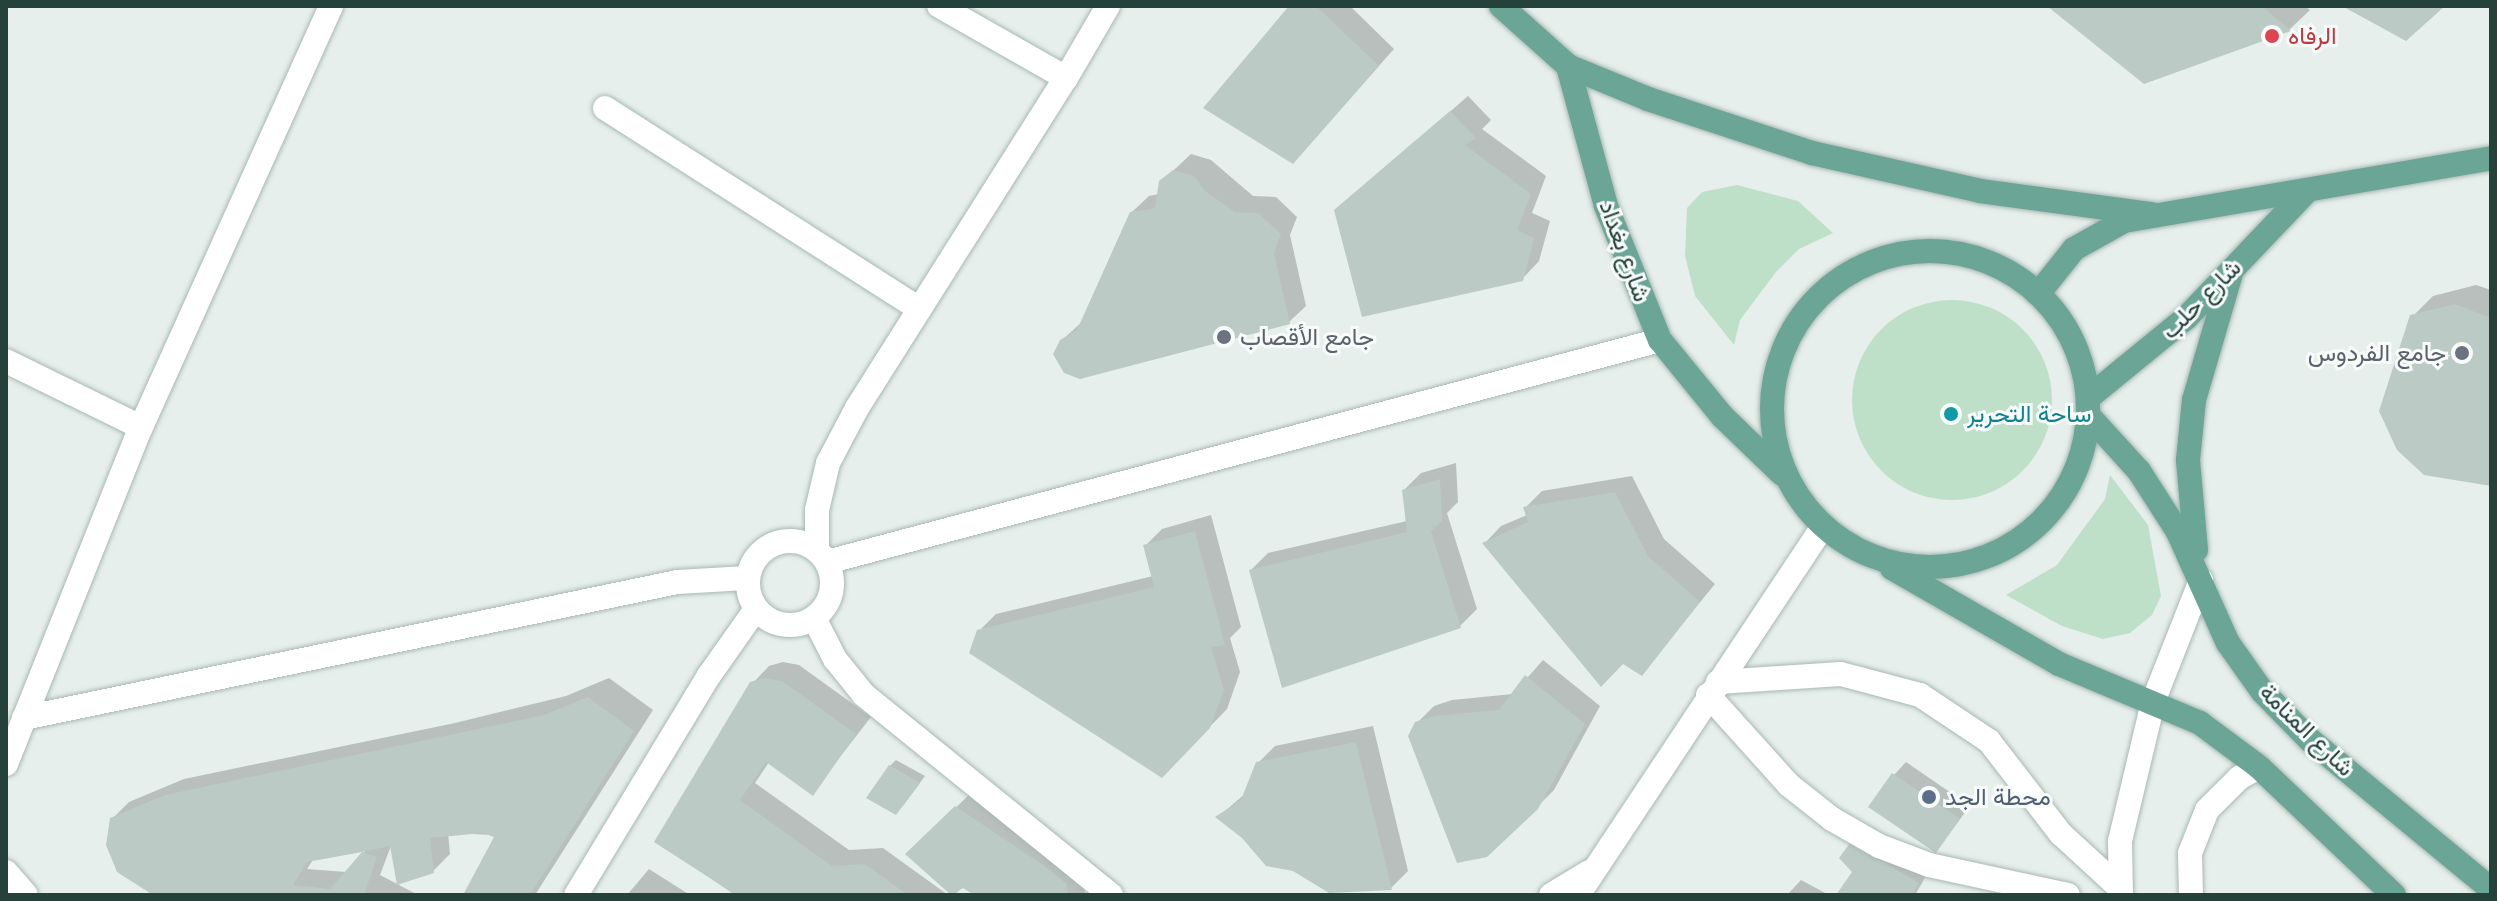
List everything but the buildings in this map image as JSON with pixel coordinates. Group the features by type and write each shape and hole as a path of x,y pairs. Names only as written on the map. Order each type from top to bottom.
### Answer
{"main road":[{"path":"1501,6 1568,66 1661,104 1812,153 1980,191 2151,214"},
{"name":"شارع بغداد","path":"1568,66 1606,206 1660,340 1722,416 1787,479"},
{"path":"2038,294 2074,249 2097,233 2151,214 2306,192 2491,158"},
{"name":"شارع حلب","path":"2088,407 2187,317 2306,192"},
{"path":"1880,560 1922,567 1964,564 2003,550 2038,526 2065,494 2081,456 2088,407 2081,360 2064,324 2038,294 1997,267 1939,251 1902,253 1867,264 1835,282 1795,327 1775,371 1774,432 1787,479 1823,526 1880,560 2059,664 2200,723 2259,767 2394,895"},
{"path":"2201,580 2190,520 2188,460 2194,400 2232,270"},
{"name":"شارع المنامة","path":"2088,407 2139,471 2201,580 2228,643 2262,691 2310,740 2491,889"}],"street":[{"path":"6,764 141,427 331,6"},
{"path":"939,6 1066,78"},
{"path":"1108,6 1066,78 919,309 828,463 817,510 822,556 832,592 814,618 784,625 756,609 747,578 761,551 774,543 789,540 822,556 1660,340"},
{"path":"605,108 919,309"},
{"path":"6,361 141,427"},
{"path":"1578,895 1591,870 1823,526"},
{"path":"24,718 677,582 747,578"},
{"path":"2121,892 2120,841 2153,702 2201,580"},
{"path":"576,895 715,665 756,609"},
{"path":"814,618 835,659 864,695 1111,895"},
{"path":"1713,688 1841,674 1920,695 1989,741 2061,834 2121,892"},
{"path":"1713,688 1789,785 1832,819 1879,846 1929,865 2068,895"},
{"path":"2191,895 2190,853 2207,810 2239,778 2259,767"},
{"path":"1551,895 1591,870"},
{"path":"6,872 26,895"}],"green space":[{"path":"1737,185 1798,201 1833,233 1799,249 1776,272 1740,320 1734,345 1695,296 1685,256 1687,208 1702,192"},
{"name":"ساحة التحرير","path":"1952,300 1990,308 2022,330 2044,362 2052,400 2044,438 2022,470 1990,492 1952,500 1914,492 1882,470 1860,438 1852,400 1860,362 1882,330 1914,308"},
{"path":"2110,475 2148,525 2161,596 2152,615 2130,633 2103,639 2062,626 2006,595 2057,565 2105,499"}],"place":[{"name":"الرفاه","path":"2272,36"},
{"name":"جامع الأقصاب","path":"1224,337"},
{"name":"جامع الفردوس","path":"2462,353"},
{"name":"ساحة التحرير","path":"1951,414"},
{"name":"محطة الجد","path":"1929,797"}]}
